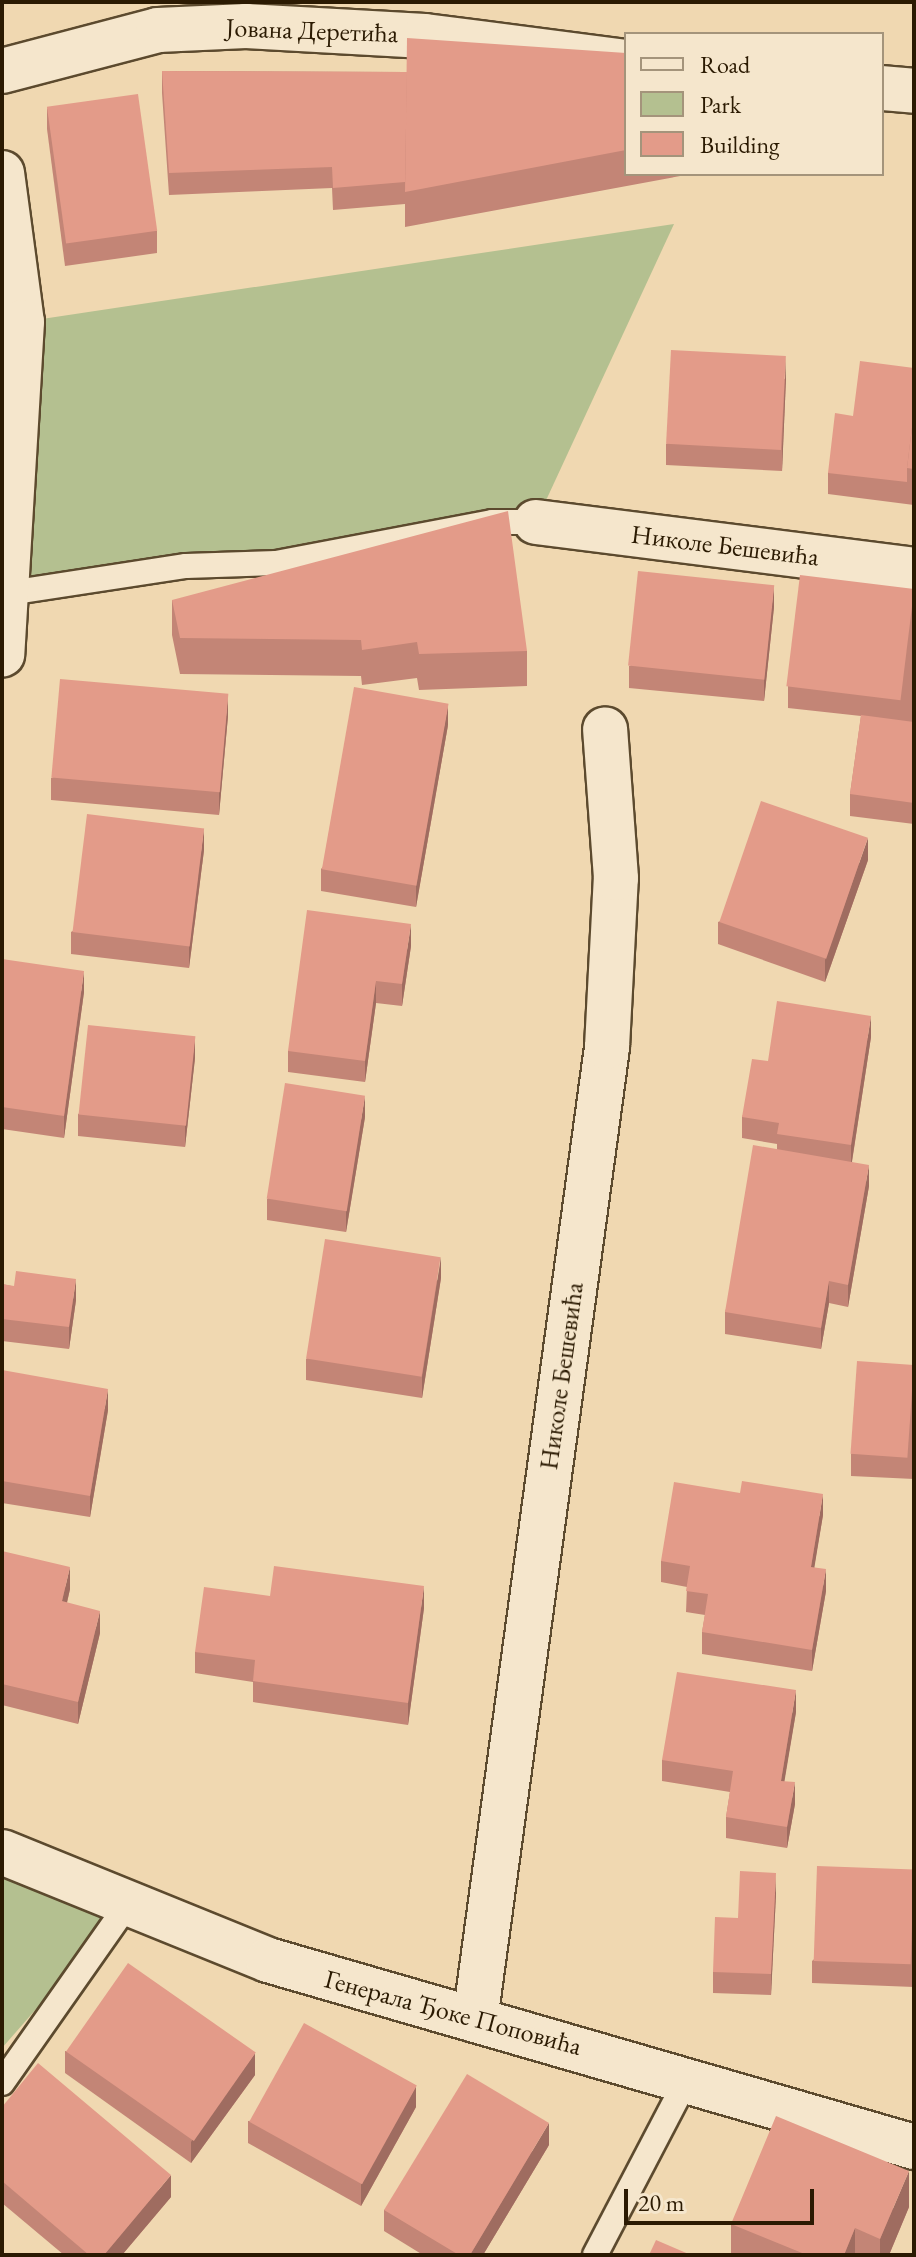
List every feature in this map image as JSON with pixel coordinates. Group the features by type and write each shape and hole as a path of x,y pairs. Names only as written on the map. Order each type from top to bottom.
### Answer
{"street":[{"name":"Јована Деретића","path":"2,71 158,30 246,26 425,36 624,62"},
{"path":"884,88 914,91"},
{"path":"2,173 22,322 9,593 2,654"},
{"name":"Николе Бешевића","path":"536,522 914,570"},
{"name":"Николе Бешевића","path":"475,2020 607,1047 616,878 605,729"},
{"name":"Генерала Ђоке Поповића","path":"2,1852 268,1960 914,2147"}],"lane":[{"path":"9,593 186,566 276,563 492,522 536,522"},
{"path":"2,2083 128,1904"},
{"path":"595,2255 687,2079"}],"green space":[{"path":"674,224 536,522 9,593 22,322"},
{"path":"2,1852 128,1904 2,2048"}],"building":[{"path":"407,38 624,53 624,150 405,192"},
{"path":"162,71 407,72 405,182 333,188 332,167 169,173"},
{"path":"138,94 157,231 66,243 47,107"},
{"path":"671,350 786,356 781,450 666,444"},
{"path":"860,361 914,368 914,411 907,482 828,473 835,413 853,416"},
{"path":"914,411 914,469 907,468"},
{"path":"508,511 527,651 419,654 417,642 362,650 361,640 180,638 172,600"},
{"path":"638,571 774,585 764,680 628,665"},
{"path":"800,575 914,589 900,700 786,686"},
{"path":"60,679 228,694 220,792 51,778"},
{"path":"354,687 449,704 416,886 322,869"},
{"path":"861,715 914,722 914,803 850,794"},
{"path":"761,801 868,838 826,959 719,922"},
{"path":"87,814 204,828 190,946 72,932"},
{"path":"307,910 411,924 402,984 376,981 365,1061 288,1051"},
{"path":"2,959 84,971 64,1116 2,1107"},
{"path":"777,1001 871,1016 851,1145 777,1134 779,1123 742,1117 752,1059 768,1061"},
{"path":"88,1025 195,1036 186,1126 79,1115"},
{"path":"285,1083 365,1096 347,1211 267,1199"},
{"path":"753,1145 869,1165 848,1285 829,1281 821,1328 725,1312"},
{"path":"325,1239 441,1257 422,1377 306,1359"},
{"path":"16,1271 76,1279 69,1327 2,1319 2,1284 14,1286"},
{"path":"857,1361 914,1365 907,1458 851,1454"},
{"path":"2,1370 108,1389 90,1496 2,1481"},
{"path":"742,1481 823,1494 811,1567 826,1569 812,1650 702,1632 708,1594 686,1591 690,1566 661,1561 674,1482 740,1493"},
{"path":"2,1551 70,1567 62,1601 100,1611 78,1702 2,1684"},
{"path":"274,1566 424,1586 408,1703 253,1681 255,1660 195,1652 204,1587 270,1596"},
{"path":"677,1672 796,1690 781,1781 795,1782 787,1827 726,1817 733,1771 662,1760"},
{"path":"817,1866 914,1869 911,1964 814,1961"},
{"path":"740,1871 776,1873 771,1974 713,1972 715,1917 738,1918"},
{"path":"128,1963 256,2052 194,2141 66,2051"},
{"path":"304,2023 417,2086 362,2184 249,2122"},
{"path":"38,2063 171,2175 104,2255 89,2255 2,2181 2,2107"},
{"path":"467,2074 549,2123 470,2255 459,2255 384,2210"},
{"path":"776,2116 909,2171 880,2239 855,2228 844,2255 807,2255 731,2224"},
{"path":"656,2240 691,2255 649,2255"}]}
